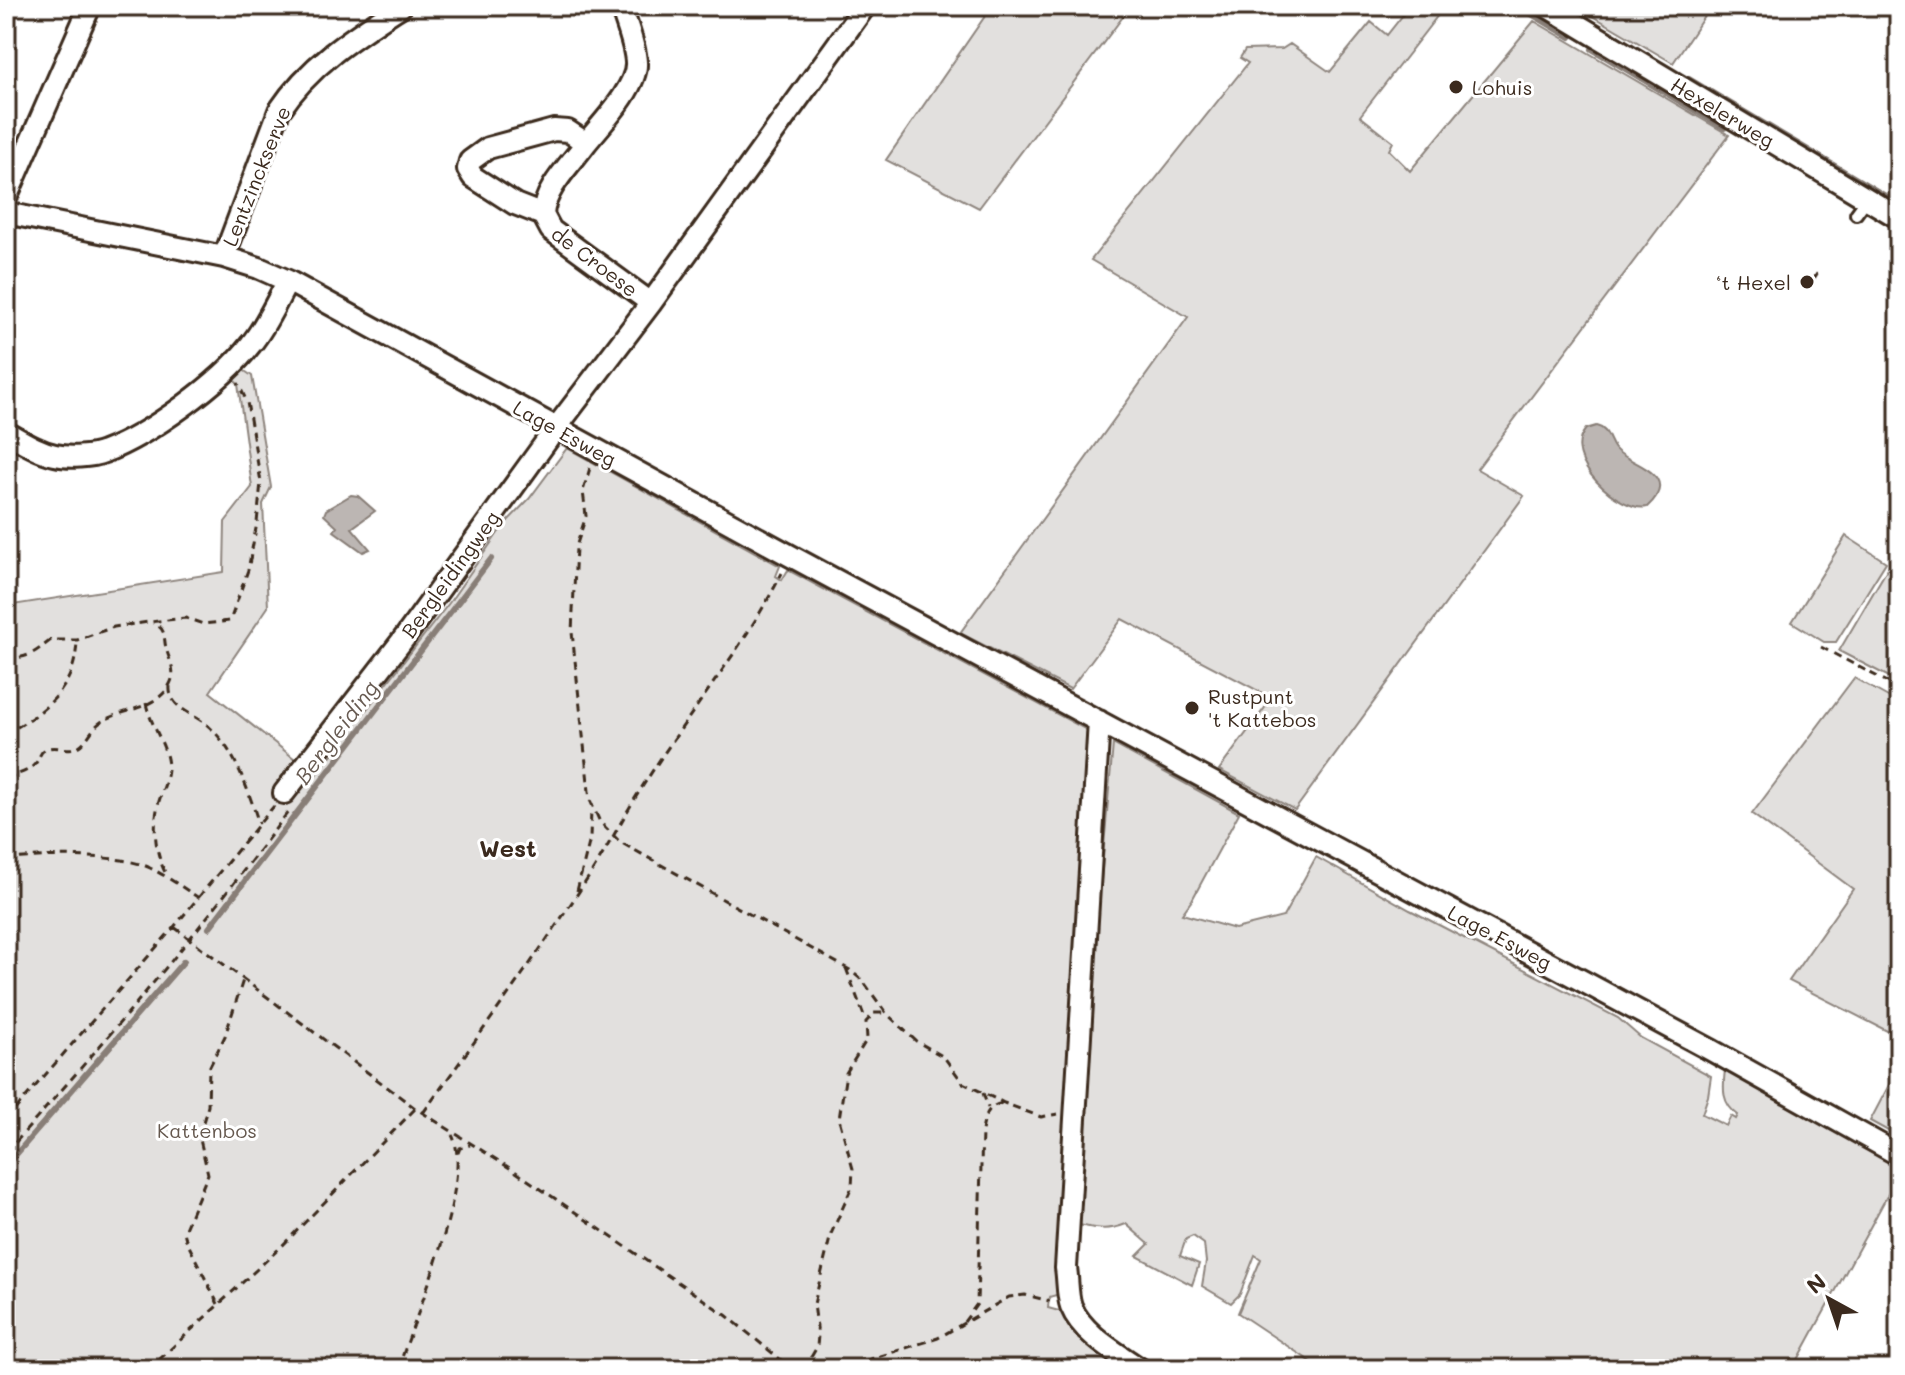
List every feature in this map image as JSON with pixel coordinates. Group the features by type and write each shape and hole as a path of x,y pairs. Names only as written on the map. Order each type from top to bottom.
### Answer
{"street":[{"name":"Lentzinckserve","path":"224,257 279,111 289,96 338,47 401,6"},
{"name":"de Croese","path":"621,6 636,62 635,74 629,87 548,195 543,204 543,215 551,230 651,303"},
{"name":"Bergleidingweg","path":"284,793 405,637 865,6"},
{"name":"Hexelerweg","path":"1546,6 1862,207 1899,218"},
{"path":"6,198 85,7"},
{"name":"de Croese","path":"543,215 515,204 473,177 468,169 470,161 488,148 554,130 568,131 586,143"},
{"name":"Lage Esweg","path":"6,213 224,257 288,281 789,555 1711,1050 1899,1155"},
{"path":"6,432 31,447 58,456 101,454 167,416 228,369 253,342 288,281"},
{"path":"1099,721 1066,1268 1071,1306 1083,1324 1104,1344 1140,1369"}],"path":[{"path":"1813,280 1818,272"},
{"path":"6,657 21,659 39,652 51,640 77,640 114,627 186,618 203,624 230,621 248,570 261,482 247,402 228,369"},
{"path":"576,896 590,839 590,800 572,632 576,547 586,516 583,491 595,449"},
{"path":"423,1113 576,896 647,778 723,671 769,599 789,555"},
{"path":"168,620 164,631 174,673 170,697 207,725 221,741 246,787 259,824"},
{"path":"149,622 164,631"},
{"path":"6,736 52,701 69,682 77,662 77,640"},
{"path":"1821,647 1899,688"},
{"path":"6,778 34,765 47,748 74,749 103,721 146,703 170,686"},
{"path":"146,703 168,767 155,822 163,869 169,879"},
{"path":"6,1120 199,898 284,793"},
{"path":"590,800 600,822 620,842 846,968 863,981 886,1013 916,1041 944,1057 963,1083 1041,1117 1076,1111"},
{"path":"6,860 29,856 116,859 148,866 199,898"},
{"path":"174,927 415,1108 529,1180 726,1315 792,1369"},
{"path":"804,1369 817,1347 814,1304 831,1234 852,1187 853,1169 839,1119 846,1073 867,1039 866,1022 846,968"},
{"path":"218,1304 184,1231 208,1174 199,1135 208,1106 209,1068 225,1036 243,980"},
{"path":"866,1022 874,1013 886,1013"},
{"path":"961,1325 977,1304 982,1131 987,1112 987,1101 981,1091"},
{"path":"987,1112 995,1105 1004,1103"},
{"path":"149,1369 282,1246 415,1108"},
{"path":"398,1369 449,1222 456,1187 458,1153 451,1132"},
{"path":"458,1153 465,1145 471,1145"},
{"path":"839,1369 938,1338 1015,1295 1071,1306"},
{"path":"977,1304 987,1309"}],"green space":[{"path":"992,6 1131,6 979,208 886,160"},
{"path":"1410,6 1445,6 1360,116 1393,142 1389,150 1410,171 1534,21 1729,135 1477,469 1524,496 1295,810 1219,770 1272,698 1122,619 1070,689 960,633 1188,317 1091,260 1248,63 1240,58 1245,50 1282,49 1290,44 1330,72 1371,22 1387,35"},
{"path":"1576,6 1711,6 1673,63"},
{"name":"Kattenbos","path":"236,365 252,376 271,487 263,504 268,607 210,692 295,759 289,768 308,785 449,603 503,526 529,499 567,448 780,566 776,576 782,580 788,570 1087,730 1059,1251 1060,1294 1049,1297 1048,1308 1066,1313 1136,1369 6,1369 6,606 224,572 225,522 252,487 238,384 227,374"},
{"path":"1846,536 1886,562 1836,642 1824,642 1792,622"},
{"path":"1899,549 1899,682 1839,651"},
{"path":"1854,678 1899,703 1899,1037 1789,981 1853,889 1752,814"},
{"path":"1113,744 1239,813 1182,914 1235,929 1283,917 1316,857 1410,910 1618,1018 1641,1038 1711,1076 1702,1114 1726,1126 1731,1116 1736,1119 1738,1115 1724,1095 1725,1069 1899,1167 1899,1174 1793,1369 1322,1369 1238,1313 1261,1259 1255,1255 1240,1294 1231,1303 1202,1286 1206,1262 1204,1244 1193,1236 1186,1239 1180,1256 1199,1264 1192,1285 1137,1256 1149,1244 1126,1224 1103,1229 1079,1225 1097,926"},
{"path":"1899,1066 1899,1137 1870,1121"}],"shaded area":[{"path":"1596,426 1606,432 1615,449 1656,478 1659,486 1657,495 1647,507 1636,507 1609,493 1587,468 1580,455 1580,441 1586,429"},
{"path":"351,495 358,496 375,511 352,528 370,549 363,552 334,531 337,527 324,515 326,510"}],"waterway":[{"path":"1518,6 1570,37"},
{"path":"1592,49 1724,128"},
{"path":"1689,79 1899,204"},
{"name":"Bergleiding","path":"209,928 491,559"},
{"name":"Bergleiding","path":"6,1166 184,961"}],"place":[{"name":"Lohuis","path":"1456,87"},
{"name":"‘t Hexel","path":"1807,282"},
{"name":"Rustpunt 't Kattebos","path":"1192,708"}],"district":[{"name":"West","path":"508,847"}]}
